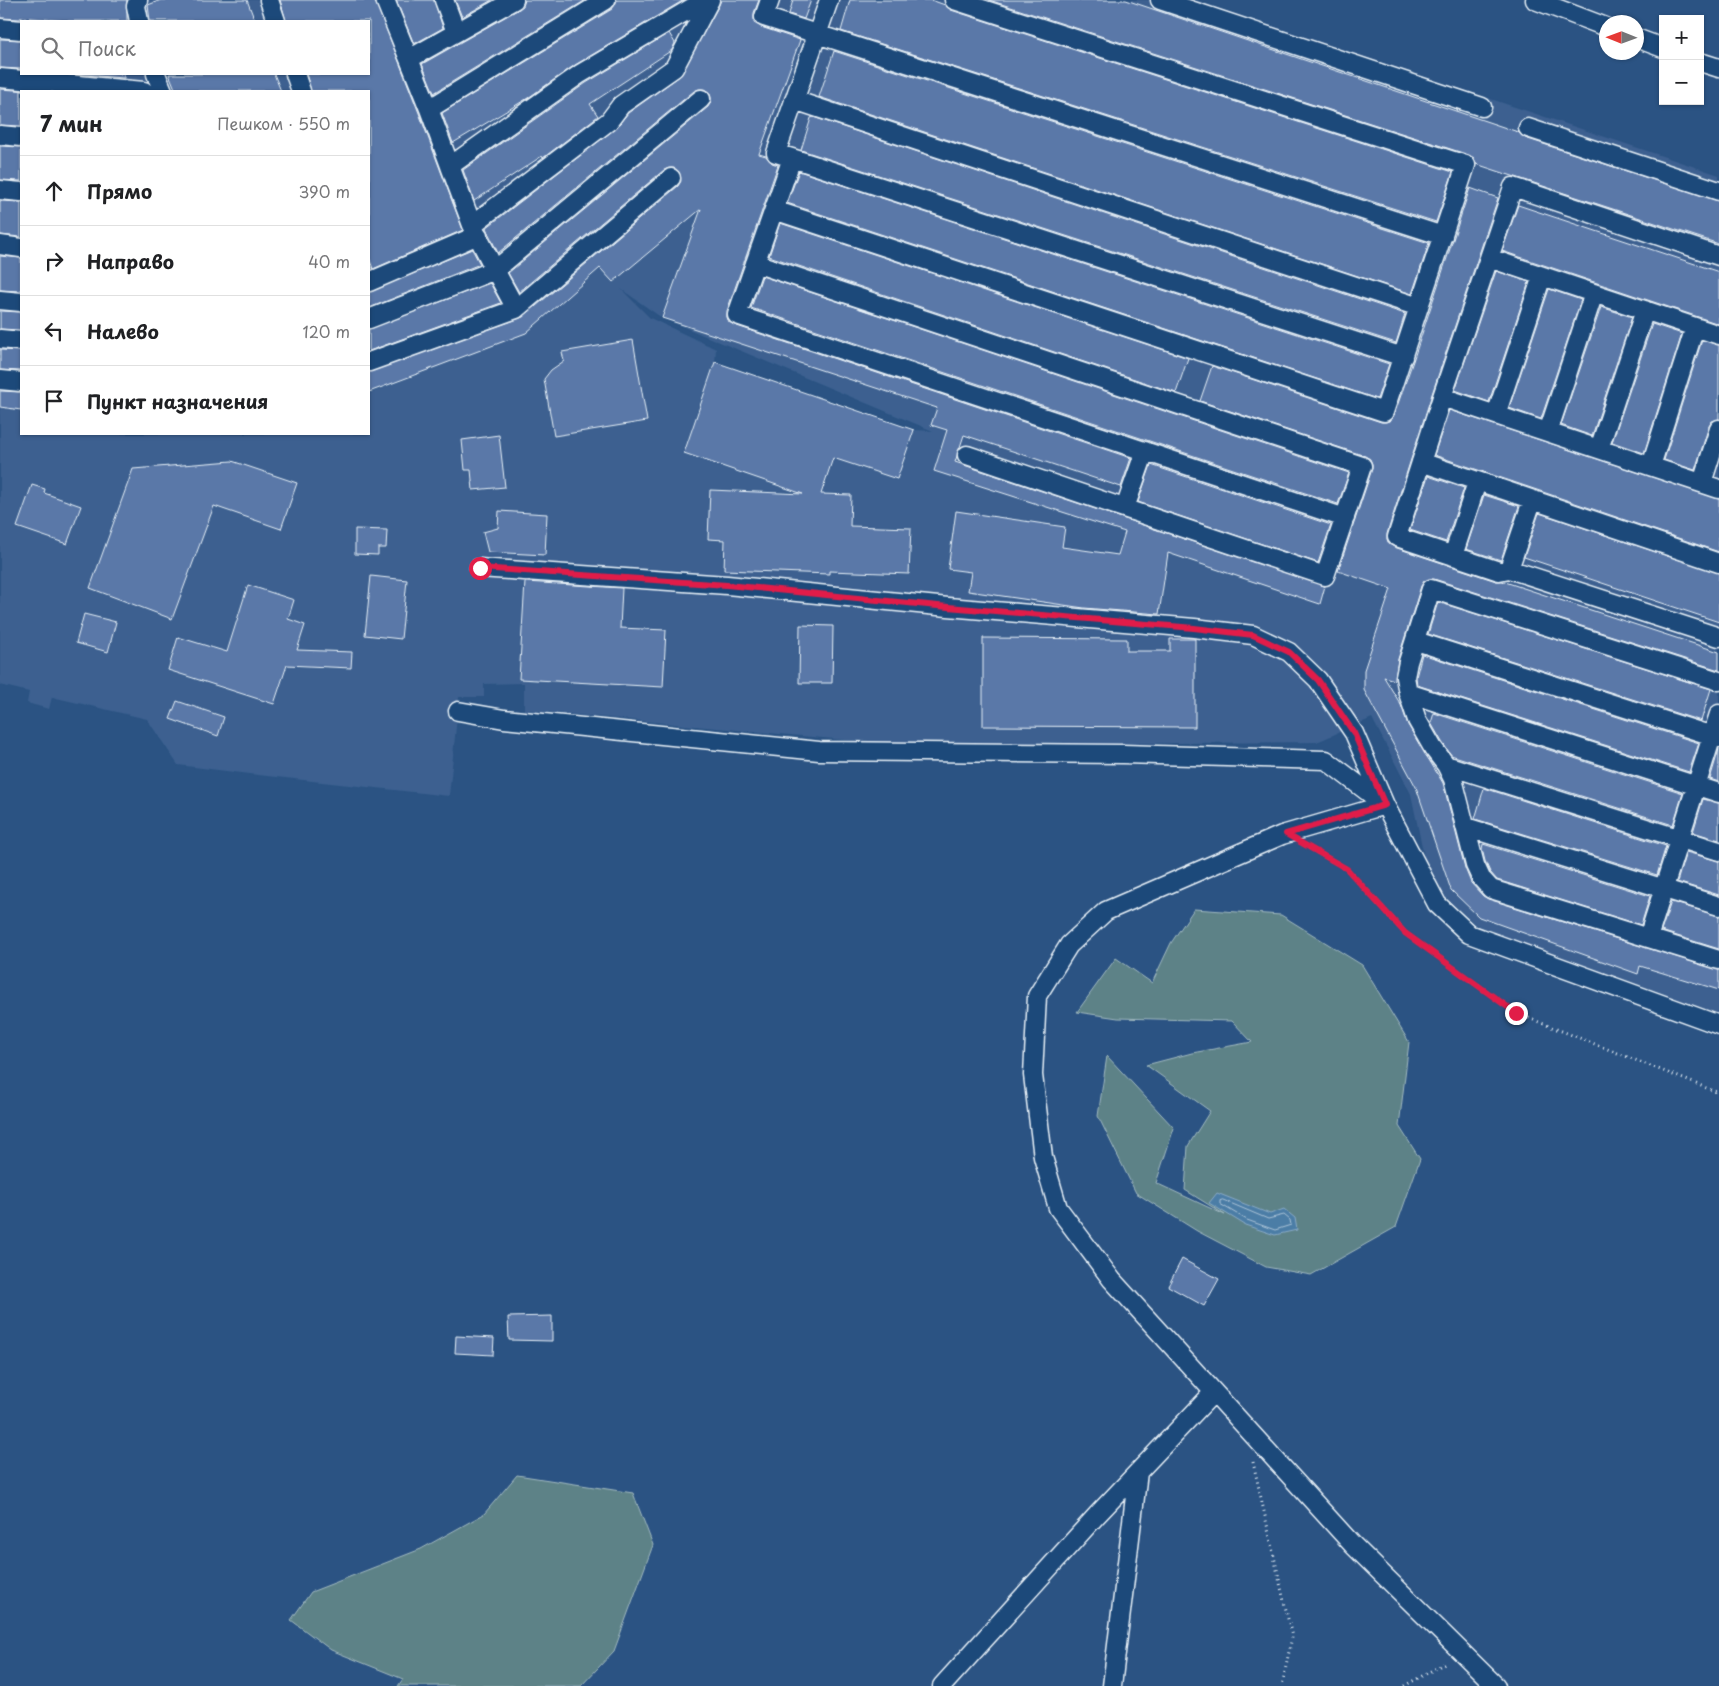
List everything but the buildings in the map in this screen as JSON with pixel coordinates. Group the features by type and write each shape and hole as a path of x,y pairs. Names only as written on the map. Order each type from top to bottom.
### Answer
{"lane":[{"path":"138,0 136,6 139,20"},
{"path":"269,0 276,20"},
{"path":"385,0 410,58 475,230 494,270 516,308"},
{"path":"444,0 456,32"},
{"path":"429,109 606,0"},
{"path":"450,166 580,74 705,0"},
{"path":"370,282 475,230 609,121 621,105 674,68 710,0"},
{"path":"770,0 764,17 1443,236"},
{"path":"829,0 776,153 1402,357"},
{"path":"774,210 1384,412 1466,165 954,0"},
{"path":"1160,0 1482,108"},
{"path":"1535,0 1599,24"},
{"path":"410,58 506,2"},
{"path":"0,28 20,30"},
{"path":"1644,41 1659,47"},
{"path":"1704,63 1719,68"},
{"path":"156,75 163,90"},
{"path":"295,75 301,90"},
{"path":"0,78 133,90"},
{"path":"370,319 494,270 701,99"},
{"path":"794,100 1419,307"},
{"path":"1528,128 1719,191"},
{"path":"0,135 20,137"},
{"path":"792,158 737,315 1344,518"},
{"path":"370,362 516,308 671,178"},
{"path":"1719,256 1514,187 1396,537 1498,571 1509,569 1719,637"},
{"path":"0,190 20,192"},
{"path":"0,245 20,248"},
{"path":"1489,258 1719,335"},
{"path":"755,263 1362,466 1325,576 967,455"},
{"path":"1496,415 1542,276"},
{"path":"1548,432 1594,293"},
{"path":"0,300 20,302"},
{"path":"1599,449 1645,310"},
{"path":"1650,466 1695,327"},
{"path":"0,339 20,341"},
{"path":"0,380 20,382"},
{"path":"1442,397 1719,489"},
{"path":"1702,483 1719,430"},
{"path":"1124,508 1145,451"},
{"path":"1421,462 1719,563"},
{"path":"1453,556 1477,482"},
{"path":"1509,569 1532,500"},
{"path":"480,568 727,585 1253,635 1289,652 1318,680 1354,733 1385,805 1437,904 1469,934 1719,1025"},
{"path":"1719,682 1431,589 1405,677 1417,720 1433,748 1446,765 1452,779 1475,865 1481,878 1491,889 1719,960"},
{"path":"1416,640 1716,737"},
{"path":"1408,693 1719,793"},
{"path":"458,711 504,719 820,751 1132,754 1326,760 1385,805"},
{"path":"1648,938 1697,785 1716,737 1719,714"},
{"path":"1446,765 1719,851"},
{"path":"1385,805 1286,834 1106,911 1069,945 1037,996 1033,1075 1043,1157 1058,1208 1112,1280 1353,1545 1496,1686"},
{"path":"1466,827 1719,906"},
{"path":"942,1686 1214,1392"},
{"path":"1112,1686 1138,1472"}],"path":[{"path":"1286,834 1347,869 1405,933 1516,1013 1719,1093"},
{"path":"1252,1455 1292,1637 1282,1686"},
{"path":"1404,1686 1462,1653"}],"shaded area":[{"path":"0,0 1194,0 1719,175 1719,1018 1476,925 1442,894 1425,861 1411,794 1372,718 1317,742 898,745 524,710 524,683 484,684 484,697 459,697 449,796 178,765 147,719 52,697 49,709 27,703 29,692 0,685","holes":["621,289 662,318 933,431 914,430 715,362 716,349 650,318"]}],"green space":[{"path":"1194,909 1281,915 1362,965 1409,1042 1399,1126 1420,1159 1396,1227 1311,1275 1266,1267 1197,1231 1136,1193 1098,1116 1107,1056 1174,1128 1156,1183 1225,1215 1185,1190 1188,1146 1210,1111 1146,1065 1192,1053 1252,1042 1232,1021 1118,1018 1077,1012 1116,958 1152,983 1171,943"},
{"path":"517,1475 633,1493 653,1545 614,1651 581,1686 398,1686 403,1679 331,1650 291,1620 311,1592 421,1549 484,1514"}],"water":[{"path":"1217,1193 1270,1214 1284,1209 1295,1218 1297,1230 1275,1235 1245,1225 1209,1203"}],"route":[{"path":"480,568 727,585 1253,635 1289,652 1318,680 1354,733 1385,805 1286,834 1347,869 1405,933 1516,1013"}]}
